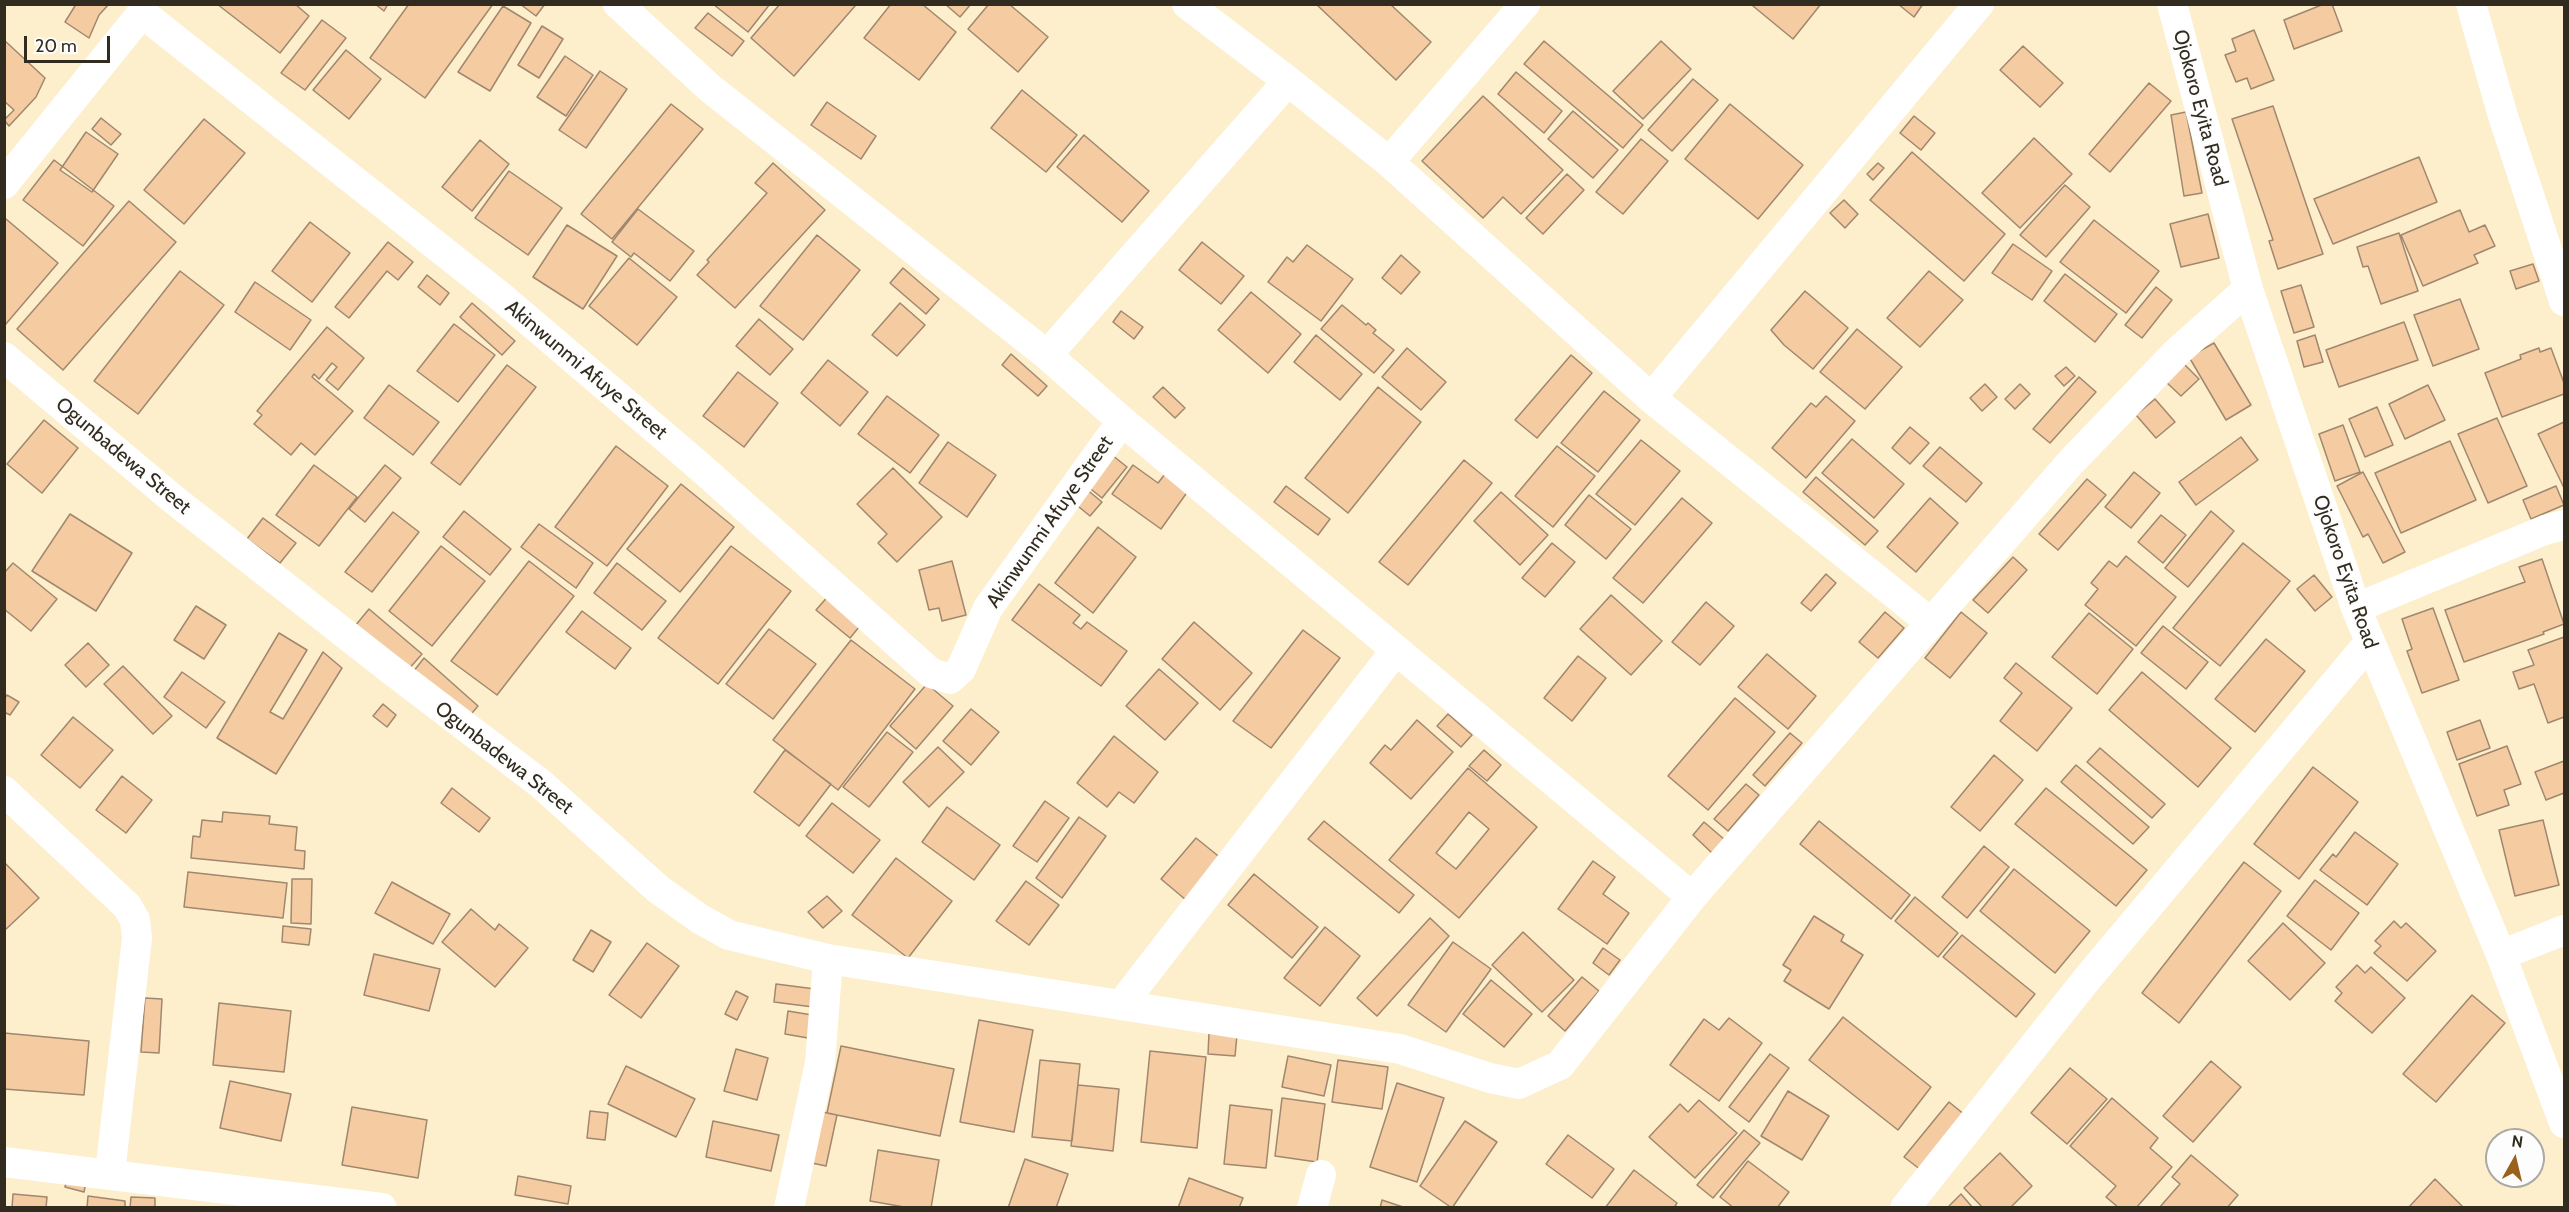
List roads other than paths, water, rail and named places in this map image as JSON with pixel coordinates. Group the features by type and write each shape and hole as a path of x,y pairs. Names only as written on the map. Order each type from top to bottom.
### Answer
{"street":[{"path":"618,4 711,89 1047,355 1122,421 1692,897"},
{"path":"1187,4 1389,162 1652,398 1931,623"},
{"path":"1389,162 1525,4"},
{"path":"1652,398 1979,4"},
{"name":"Ojokoro Eyita Road","path":"2172,4 2248,290 2356,608 2369,644 2501,955 2565,1123"},
{"path":"2471,4 2503,116 2565,301"},
{"name":"Akinwunmi Afuye Street","path":"4,184 145,9 500,296 699,466 931,673 950,679 961,669 988,608 1122,421"},
{"path":"1047,355 1288,81"},
{"name":"Ogunbadewa Street","path":"4,357 173,499 541,784 658,889 700,919 729,935 828,959 1400,1049 1490,1078 1519,1084 1560,1065 1692,897 2079,453 2177,352 2248,290"},
{"path":"2356,608 2545,530 2565,525"},
{"path":"1905,1208 2087,979 2369,644"},
{"path":"1121,1005 1396,650"},
{"path":"4,791 127,906 135,920 137,939 110,1173"},
{"path":"2501,955 2565,930"},
{"path":"789,1208 820,1063 828,959"},
{"path":"4,1162 110,1173 382,1208"},
{"path":"1312,1208 1321,1174"}]}
